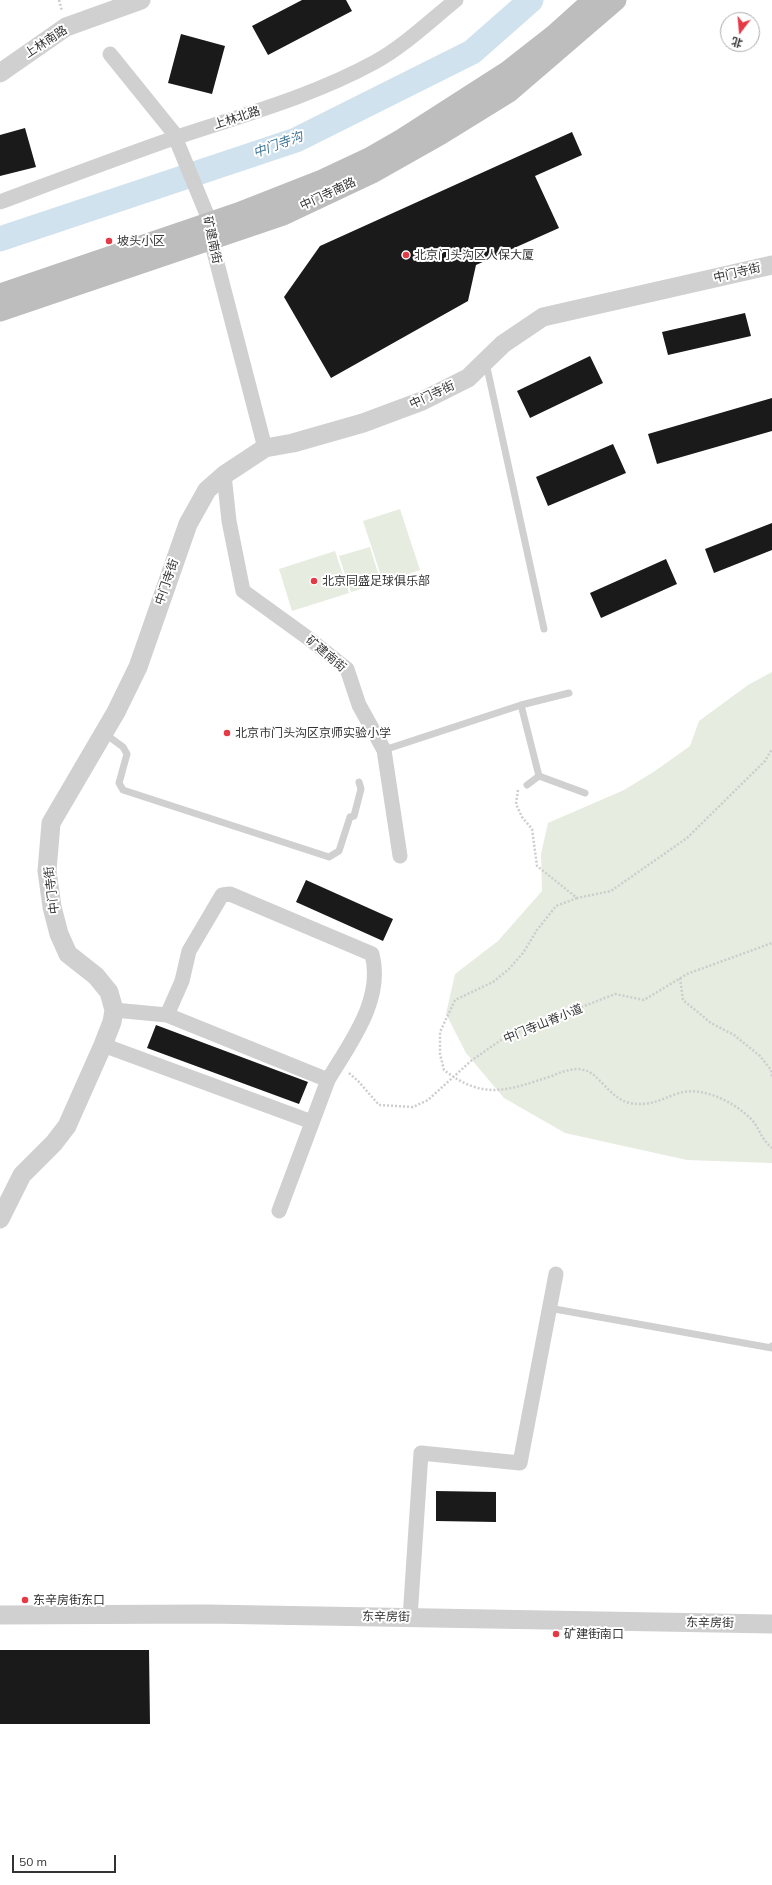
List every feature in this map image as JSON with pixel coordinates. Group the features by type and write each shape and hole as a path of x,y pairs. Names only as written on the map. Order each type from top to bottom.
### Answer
{"main road":[{"name":"中门寺南路","path":"0,311 210,231 238,213 322,180 369,158 402,140 508,71 554,35 593,0"},
{"name":"中门寺南路","path":"0,294 210,231 283,215 372,173 441,134 509,92 616,0"}],"street":[{"name":"上林南路","path":"0,73 66,27 141,0"},
{"name":"上林北路","path":"0,202 176,138 275,105 327,84 375,62 405,41 456,0"},
{"name":"矿建南街","path":"110,54 173,132 200,194 265,448"},
{"name":"中门寺街","path":"114,1010 109,992 96,976 68,954 59,934 52,907 47,871 51,823 104,732 138,667 188,524 207,490 224,475 265,448 293,443 356,425 422,401 468,378 503,344 543,318 772,265"},
{"name":"矿建南街","path":"224,475 229,521 243,591 308,638 347,669 359,705 384,750 400,856"},
{"path":"167,1015 182,980 189,951 222,895 230,894 372,954 375,966 371,1001 364,1020 328,1080 280,1211"},
{"path":"0,1219 22,1175 54,1143 67,1126 103,1045 112,1022 114,1010 167,1015 328,1080"},
{"path":"103,1045 312,1122"},
{"path":"410,1618 421,1453 520,1463 556,1274"},
{"name":"东辛房街","path":"0,1615 113,1613 772,1626"}],"lane":[{"path":"486,361 544,629"},
{"path":"384,750 521,705 569,693"},
{"path":"521,705 540,776"},
{"path":"104,732 123,747 127,754 119,783 123,790 329,857 339,851 347,823 350,817 354,816 361,789 359,782"},
{"path":"527,785 540,776"},
{"path":"540,776 585,793"},
{"path":"549,1308 772,1348 772,1346"}],"path":[{"path":"772,749 765,761 687,838 611,891 577,898 556,906 537,930 524,953 509,969 493,982 455,1000 440,1032 440,1054 444,1070 453,1077 472,1087 484,1091 511,1089 567,1070 585,1070 601,1082 616,1097 628,1103 645,1105 681,1093 710,1093 734,1105 752,1120 759,1134 772,1148"},
{"path":"527,785 518,788 516,804 522,817 532,829 537,866 577,898"},
{"name":"中门寺山脊小道","path":"338,1063 359,1082 379,1106 413,1107 428,1100 472,1060 507,1036 615,994 644,1000 687,974 772,943"},
{"path":"680,978 683,1000 711,1023 734,1035 760,1056 771,1070 772,1077"}],"shaded area":[{"path":"400,509 420,570 383,582 363,521"},
{"path":"370,547 381,583 351,592 339,556"},
{"name":"北京同盛足球俱乐部","path":"335,551 349,593 292,611 279,569"},
{"path":"772,672 772,1163 687,1160 565,1133 504,1098 466,1053 446,1014 455,974 498,941 542,891 541,854 548,823 624,790 655,771 690,746 699,721 748,685"}],"building":[{"path":"302,0 346,0 352,11 268,55 252,26"},
{"path":"181,34 225,46 212,94 168,83"},
{"path":"25,128 36,167 0,176 0,135"},
{"name":"北京门头沟区人保大厦","path":"572,132 582,155 535,176 559,228 476,265 468,301 331,378 284,297 320,246"},
{"path":"745,313 751,336 668,355 662,332"},
{"path":"590,356 603,383 530,418 517,391"},
{"path":"772,398 772,431 657,464 648,434"},
{"path":"613,444 626,473 548,506 536,477"},
{"path":"772,523 772,550 714,573 705,549"},
{"path":"666,559 677,584 601,618 590,593"},
{"path":"306,880 393,919 383,941 296,902"},
{"path":"156,1025 308,1082 299,1104 147,1048"},
{"path":"436,1491 496,1492 496,1522 436,1521"},
{"path":"0,1650 149,1650 150,1724 0,1724"}],"waterway":[{"name":"中门寺沟","path":"0,239 296,140 472,52 531,0"}],"place":[{"name":"坡头小区","path":"109,241"},
{"name":"北京门头沟区人保大厦","path":"406,255"},
{"name":"北京同盛足球俱乐部","path":"314,581"},
{"name":"北京市门头沟区京师实验小学","path":"227,733"},
{"name":"东辛房街东口","path":"25,1600"},
{"name":"矿建街南口","path":"556,1634"}]}
